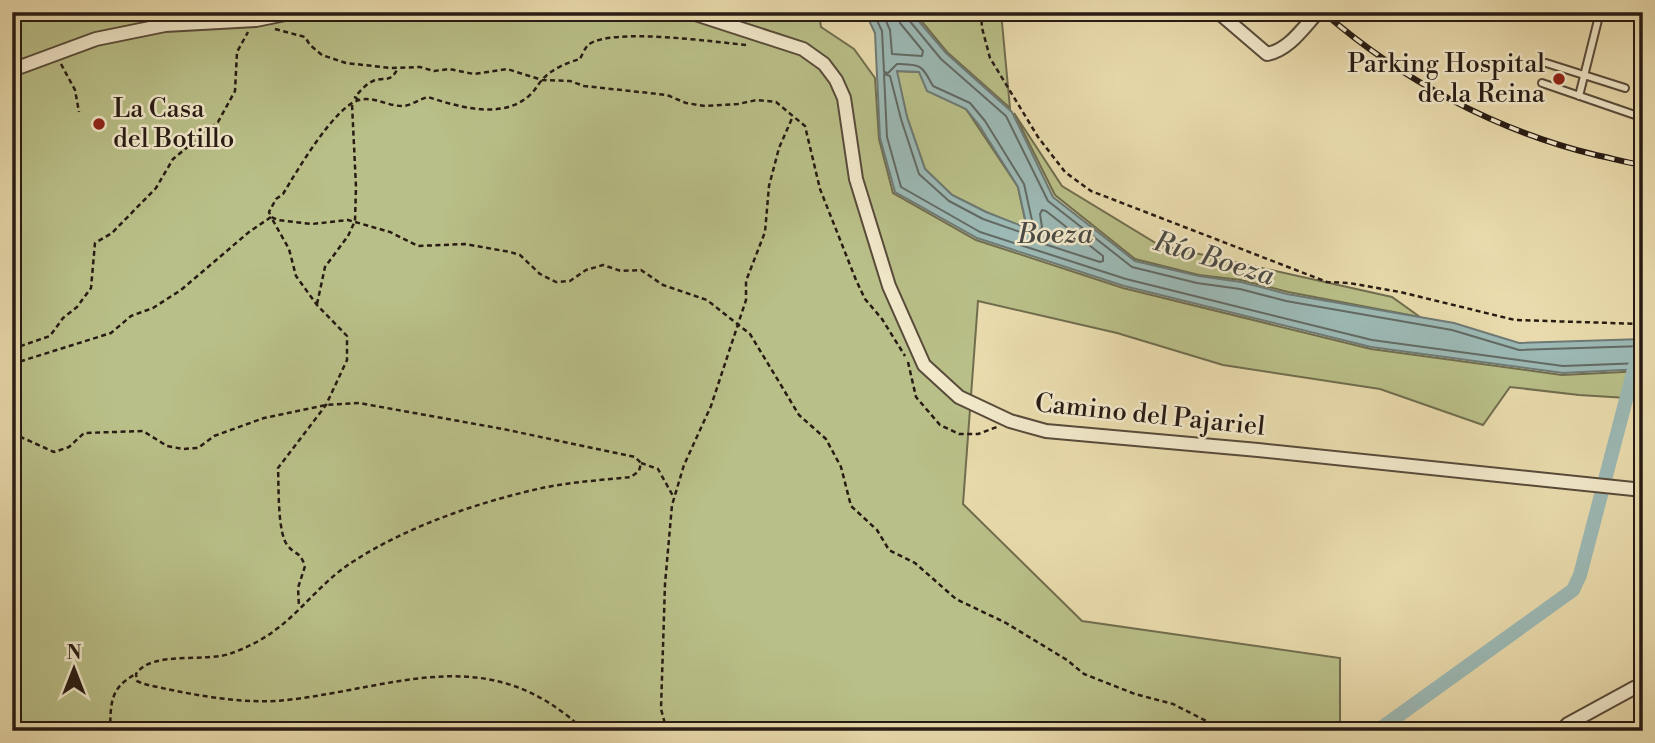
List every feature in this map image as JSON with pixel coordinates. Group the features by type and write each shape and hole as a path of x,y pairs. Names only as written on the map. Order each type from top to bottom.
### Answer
{"street":[{"path":"12,70 96,39 165,26 256,20 295,12"},
{"path":"374,12 482,12"},
{"name":"Camino del Pajariel","path":"689,12 803,50 824,64 836,80 844,99 856,179 889,286 923,365 960,397 1010,421 1046,431 1643,490"},
{"path":"1218,12 1266,54 1286,46 1318,12"},
{"path":"1561,731 1568,724 1634,688 1643,687"}],"lane":[{"path":"1578,96 1600,12"},
{"path":"1546,63 1625,88"},
{"path":"1542,83 1635,115"}],"path":[{"path":"981,12 990,58 1032,128 1065,172 1091,191 1327,282 1349,282 1400,292 1515,320 1643,324"},
{"path":"12,349 50,336 77,307 91,288 95,243 112,233 156,188 173,159 218,122 235,91 237,52 256,20 282,32 305,37 315,50 336,61 398,68 420,67 434,71 449,69 474,74 507,69 541,80 570,80 584,86 667,95 686,103 705,106 750,103 757,100 779,104 802,122 808,133 820,189 856,280 865,299 882,319 903,352 910,368 916,397 940,425 959,435 978,434 1010,421"},
{"path":"299,608 298,588 305,566 300,554 288,547 282,534 278,468 326,405 346,360 347,336 317,305 296,276 289,249 270,212 276,198 283,194 319,137 338,115 358,100 377,100 403,107 428,97 445,104 477,109 504,108 531,94 541,80 569,62 580,60 589,45 604,38 687,39 749,45 758,34"},
{"path":"56,53 75,90 79,112"},
{"path":"358,100 355,97 366,86 373,81 394,76 398,68"},
{"path":"317,305 325,267 348,236 355,221 352,104"},
{"path":"667,731 661,709 665,584 675,498 684,465 711,405 738,326 746,300 746,281 765,232 769,186 779,148 794,115"},
{"path":"271,217 312,223 337,219 355,221 390,232 418,246 465,244 510,252 520,255 540,274 556,282 570,281 586,270 604,265 621,271 641,270 663,285 707,300 750,334 799,415 826,439 841,467 851,506 877,530 889,550 915,563 956,598 1006,622 1067,660 1084,674 1135,694 1173,704 1226,731"},
{"path":"12,364 110,333 131,316 153,308 181,290 249,232 271,217"},
{"path":"12,433 54,452 69,447 84,433 132,431 143,431 167,446 198,449 214,436 246,424 326,405 359,403 635,457 641,463 658,469 675,498"},
{"path":"110,731 111,699 123,681 136,674 140,668 155,662 228,655 274,632 326,581 354,561 440,518 542,488 631,477 639,471 641,463"},
{"path":"136,674 137,681 144,684 244,700 286,700 435,676 469,675 502,681 532,692 571,717 585,731"},
{"path":"1216,724 1216,731"}],"green space":[{"path":"12,12 819,12 821,27 854,49 875,78 879,139 893,193 976,240 1123,288 1371,349 1562,375 1643,371 1643,399 1510,387 1483,425 1380,389 1223,365 1117,333 978,301 963,504 1082,621 1340,658 1340,731 12,731"},
{"path":"914,12 1001,12 1010,108 947,52"},
{"path":"896,71 919,72 951,101 966,109 1018,187 1027,229 952,195 925,169 907,117"},
{"path":"1014,113 1062,186 1159,245 1392,297 1420,317 1288,292 1241,280 1199,275 1135,259 1055,195"}],"water":[{"name":"Boeza","path":"865,12 911,12 946,53 1012,112 1053,197 1135,261 1287,294 1454,323 1519,343 1643,339 1643,369 1563,373 1371,347 1124,286 977,238 895,192 880,138 875,33","holes":["897,71 919,72 927,91 966,109 979,125 1018,187 1027,228 952,195 925,169 907,117"]}],"waterway":[{"path":"1377,731 1573,590 1580,575 1643,335"}],"railway":[{"path":"1323,12 1384,59 1451,100 1486,117 1559,145 1643,165"}],"place":[{"name":"Parking Hospital de la Reina","path":"1559,79"},
{"name":"La Casa del Botillo","path":"99,124"}],"water label":[{"name":"Río Boeza","path":"1214,259"}]}
